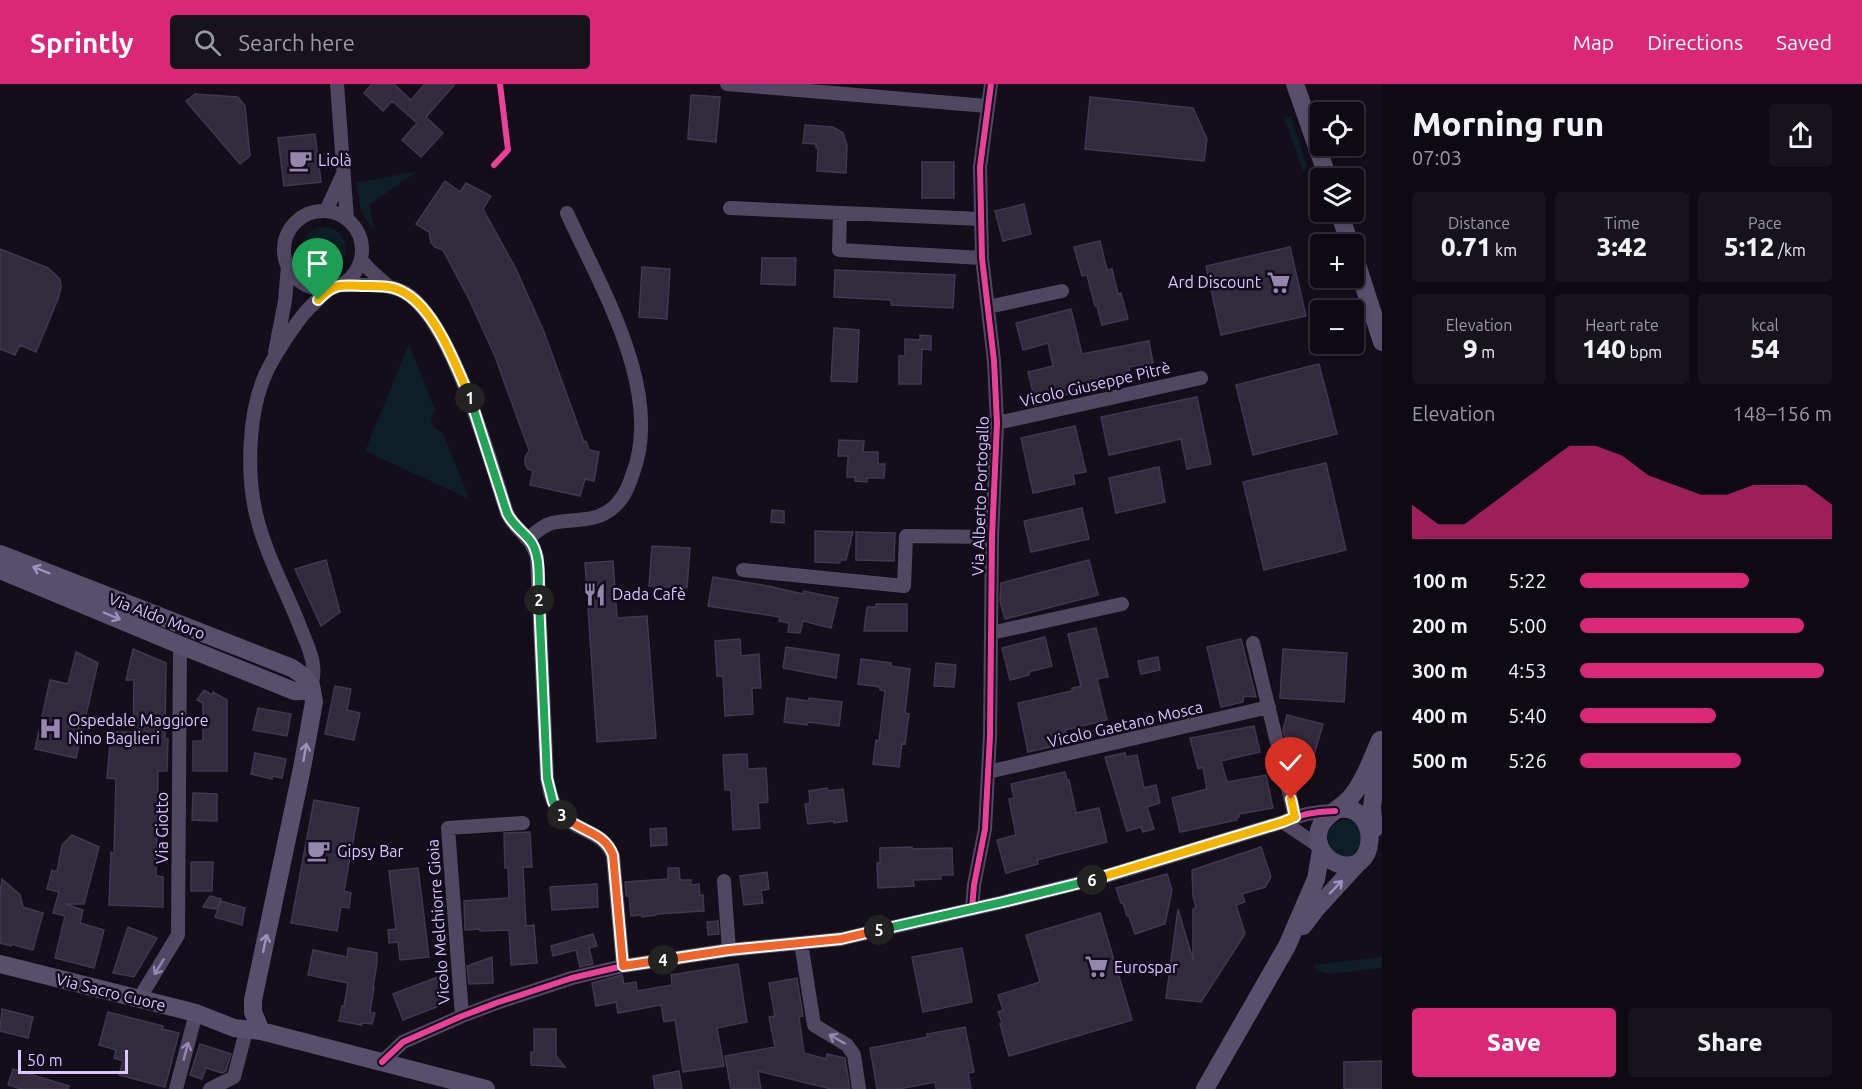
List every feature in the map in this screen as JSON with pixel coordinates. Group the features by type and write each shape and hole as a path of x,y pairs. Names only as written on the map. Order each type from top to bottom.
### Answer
{"street":[{"path":"337,84 347,219"},
{"path":"727,84 987,106"},
{"name":"Via Alberto Portogallo","path":"972,909 974,885 985,829 990,736 992,537 997,423 994,361 982,258 980,167 991,84"},
{"path":"1295,84 1324,168"},
{"path":"326,211 343,174"},
{"path":"729,208 981,219"},
{"path":"210,1089 234,1077 254,1031 253,1000 314,702 304,679 314,677 310,651 266,548 256,515 252,485 251,437 256,407 266,374 304,314 335,287 350,279 361,260 362,245 357,230 338,213 315,211 294,223 288,232 284,243 284,255 294,277 304,285 316,289 335,287 388,286"},
{"path":"529,538 540,528 552,523 587,520 602,515 616,506 626,494 636,465 640,440 642,420 639,392 631,359 567,213"},
{"path":"840,213 839,250 982,258"},
{"path":"361,260 388,286 404,292 421,305 443,340 469,397 507,513 511,522 529,538 534,546 537,557 549,791 560,813 602,838 613,855 623,966"},
{"path":"274,360 285,301 288,266"},
{"path":"1364,286 1382,342"},
{"path":"988,307 1062,291"},
{"name":"Vicolo Giuseppe Pitrè","path":"997,423 1201,378"},
{"path":"743,570 904,586 906,536 992,537"},
{"name":"Via Aldo Moro","path":"0,554 74,592 180,645 294,691 307,690 304,679 74,592 0,570"},
{"path":"991,633 1122,604"},
{"path":"1254,643 1269,707 1289,820 1321,848 1326,856 1338,864 1346,865 1360,861"},
{"name":"Via Giotto","path":"139,999 178,935 180,645"},
{"name":"Vicolo Gaetano Mosca","path":"988,772 1269,707"},
{"path":"1287,946 1315,910 1372,850 1377,834 1381,736"},
{"path":"1205,1089 1287,946 1316,879 1321,848 1319,830 1328,816 1343,810 1353,795 1381,736"},
{"path":"382,1062 403,1042 462,1016 572,978 623,966 729,950 841,939 1103,877 1317,811 1377,806"},
{"path":"1343,810 1366,817 1377,834"},
{"name":"Vicolo Melchiorre Gioia","path":"462,1016 448,828 523,823"},
{"path":"724,881 729,950"},
{"path":"801,943 814,1025 847,1045 854,1055 859,1089"},
{"name":"Via Sacro Cuore","path":"0,964 196,1013 234,1028 254,1031"},
{"path":"221,1022 237,1017 253,1000"},
{"path":"176,1089 196,1013"},
{"path":"254,1031 481,1088"}],"shaded area":[{"path":"1284,117 1291,117 1307,167 1303,171"},
{"path":"418,171 369,205 375,232 361,211 356,183"},
{"path":"324,227 333,228 340,233 345,240 345,258 340,265 333,270 324,271 315,270 308,265 303,258 302,249 303,240 308,233 315,228"},
{"path":"409,344 435,410 431,419 434,428 443,433 469,499 365,451"},
{"path":"1344,819 1357,822 1366,839 1352,857 1335,854 1329,843 1330,829"},
{"path":"1382,957 1382,968 1329,974 1317,971 1314,965"}],"building":[{"path":"372,84 394,84 411,100 425,84 455,84 426,117 443,133 421,157 402,140 417,123 392,101 383,111 364,93"},
{"path":"195,94 238,97 245,106 250,156 240,164 186,101"},
{"path":"691,95 720,97 716,142 688,139"},
{"path":"1090,97 1193,108 1207,139 1204,161 1085,149"},
{"path":"805,125 833,127 843,133 847,145 846,173 817,171 818,148 816,144 803,143"},
{"name":"Liolà","path":"315,134 321,182 284,186 278,138"},
{"path":"922,162 954,162 954,198 922,198"},
{"path":"445,181 460,192 466,183 491,196 483,209 516,269 544,332 584,442 586,441 589,450 599,452 594,481 585,479 580,496 530,485 533,471 525,464 529,450 494,354 443,250 435,247 431,243 429,232 416,224"},
{"path":"1024,204 1031,234 1003,241 995,211"},
{"path":"1100,241 1107,270 1112,269 1118,294 1121,293 1128,319 1102,325 1087,275 1082,276 1074,247"},
{"path":"1290,247 1306,316 1221,335 1206,266"},
{"path":"0,249 48,268 60,279 58,299 36,352 20,345 15,355 0,349"},
{"path":"762,258 796,258 795,285 761,284"},
{"path":"642,267 670,269 667,319 639,317"},
{"path":"835,270 955,275 953,308 891,305 891,300 834,297"},
{"path":"1071,309 1082,354 1149,341 1153,363 1129,367 1130,377 1088,386 1089,388 1054,398 1054,401 1036,405 1028,372 1053,366 1048,343 1023,350 1016,323"},
{"path":"834,328 859,330 857,382 831,381"},
{"path":"920,335 931,336 931,350 922,349 921,384 899,384 899,356 905,356 905,339 920,340"},
{"path":"1319,364 1337,434 1253,455 1236,385"},
{"path":"1197,397 1211,464 1187,469 1181,439 1109,455 1101,417"},
{"path":"1075,426 1086,472 1073,474 1075,484 1033,493 1021,438"},
{"path":"839,440 864,441 863,452 878,452 878,464 885,464 884,478 867,478 867,482 855,481 855,477 847,477 848,456 838,456"},
{"path":"1326,463 1346,550 1264,570 1243,482"},
{"path":"1159,467 1165,502 1116,513 1109,478"},
{"path":"1082,508 1089,539 1031,552 1024,521"},
{"path":"772,510 784,511 784,523 771,522"},
{"path":"815,531 853,532 846,560 840,560 840,563 815,562"},
{"path":"856,532 895,533 894,561 856,560"},
{"path":"652,546 690,548 687,588 649,586"},
{"path":"326,560 340,612 321,626 295,569"},
{"path":"1089,560 1098,595 1005,619 1000,601 1001,583"},
{"path":"613,561 617,618 647,616 656,738 597,742 585,563"},
{"path":"713,577 803,594 804,591 838,598 831,628 803,621 800,633 788,632 789,623 779,621 780,617 708,606"},
{"path":"876,604 907,604 907,631 864,631 867,607 876,607"},
{"path":"1096,628 1108,677 1097,679 1107,720 1065,730 1068,743 1028,752 1018,703 1072,691 1072,688 1081,686 1068,634"},
{"path":"1045,637 1052,666 1010,680 1002,648"},
{"path":"740,639 741,656 759,654 761,688 752,688 753,714 725,716 723,676 717,676 715,641"},
{"path":"1241,639 1256,697 1244,696 1243,702 1221,707 1207,647"},
{"path":"786,647 839,655 836,678 783,668"},
{"path":"133,649 166,663 167,771 158,771 156,876 163,877 163,907 109,905 111,852 114,854 116,779 107,778 111,732 133,732 134,680 126,680"},
{"path":"1283,649 1347,653 1344,702 1280,698"},
{"path":"76,652 98,663 76,758 35,749 50,680 68,684"},
{"path":"1158,657 1160,670 1141,674 1138,661"},
{"path":"861,659 891,663 891,666 910,669 905,713 909,714 899,767 873,764 876,740 879,741 885,691 880,690 880,687 858,684"},
{"path":"936,663 956,665 954,687 934,686"},
{"path":"335,686 351,689 347,710 360,713 354,740 325,734"},
{"path":"204,690 227,700 227,771 193,771 193,741 203,741 203,703 197,700"},
{"path":"787,698 842,702 839,726 784,722"},
{"path":"258,708 291,714 287,736 253,730"},
{"path":"1287,715 1323,724 1310,769 1294,772 1283,730"},
{"path":"1254,726 1260,752 1221,761 1227,782 1266,775 1273,808 1239,814 1237,820 1180,832 1172,798 1207,789 1203,767 1198,769 1190,738"},
{"path":"255,753 286,759 282,778 273,776 272,779 251,774"},
{"path":"1125,753 1126,757 1137,755 1144,788 1156,785 1160,803 1147,807 1154,829 1143,832 1141,827 1127,831 1105,757"},
{"path":"747,754 748,769 766,768 768,802 758,803 760,828 733,830 731,790 725,790 723,755"},
{"path":"1065,772 1076,813 1099,808 1107,842 1037,860 1038,864 1006,873 997,840 1016,835 1009,799 1014,798 1011,784"},
{"path":"827,788 828,791 843,789 847,821 808,824 805,804 810,803 809,791"},
{"path":"193,793 217,794 217,821 192,820"},
{"path":"314,800 359,808 344,891 351,893 349,908 341,907 337,931 291,923"},
{"path":"666,828 667,845 651,846 650,829"},
{"path":"530,832 532,867 523,867 526,926 534,925 537,963 511,965 509,930 465,930 464,901 509,898 504,833"},
{"path":"72,835 99,847 84,904 66,904 83,910 80,923 104,930 94,968 55,958 65,916 53,913 59,892 47,889 52,870 57,872 62,845"},
{"path":"912,847 912,849 952,848 953,875 941,875 941,879 913,880 914,886 878,888 877,863 880,863 880,848"},
{"path":"1261,847 1271,877 1265,887 1242,894 1245,902 1236,905 1245,934 1201,1002 1166,998 1178,909 1193,960 1193,909 1196,908 1192,870"},
{"path":"191,862 213,862 212,891 191,891"},
{"path":"418,868 429,957 400,960 398,942 389,943 388,930 396,929 389,871"},
{"path":"668,868 679,868 680,880 691,880 691,885 699,884 700,896 703,895 704,911 631,916 625,882 668,879"},
{"path":"767,872 769,889 761,891 763,903 744,905 740,876"},
{"path":"1167,874 1172,890 1165,924 1135,934 1116,888"},
{"path":"2,879 20,895 23,907 43,913 33,950 0,943"},
{"path":"597,884 598,907 552,910 550,887"},
{"path":"210,896 221,899 216,909 203,907"},
{"path":"221,901 245,908 242,925 215,917"},
{"path":"1100,913 1132,1020 1009,1056 1000,1024 1002,1023 998,1012 1003,1010 998,995 1040,982 1026,935"},
{"path":"718,921 719,934 708,935 707,922"},
{"path":"128,927 157,938 134,977 113,973"},
{"path":"593,934 597,946 589,948 593,964 580,967 576,950 553,956 551,946"},
{"path":"348,948 377,953 370,1012 375,1013 372,1024 362,1023 362,1025 339,1021 348,983 308,975 313,950 347,957"},
{"path":"962,948 972,1002 923,1012 912,957"},
{"path":"492,957 493,983 469,984 467,966"},
{"path":"738,964 747,1022 717,1028 724,1066 683,1072 675,1020 664,1022 661,1005 618,1013 616,1002 596,1006 592,983 622,975 624,984 636,982 637,991 672,985 671,975"},
{"path":"440,976 449,1002 403,1020 393,994"},
{"path":"797,978 803,1016 799,1017 804,1053 826,1059 827,1054 845,1058 850,1089 831,1089 758,1071 761,1089 731,1089 725,1056 775,1047 769,1017 775,1016 769,983"},
{"path":"2,1009 33,1017 28,1038 0,1031"},
{"path":"108,1012 163,1026 162,1029 179,1033 165,1087 119,1075 123,1061 114,1058 116,1050 99,1045"},
{"path":"965,1027 974,1072 968,1073 971,1089 936,1089 935,1082 899,1089 877,1089 870,1048"},
{"path":"534,1029 556,1029 556,1056 565,1067 531,1065 531,1052 534,1052"},
{"path":"200,1044 231,1054 226,1071 222,1073 206,1068 202,1079 190,1075"},
{"path":"1382,1061 1382,1089 1344,1089 1344,1062"},
{"path":"13,1069 69,1086 68,1089 21,1089 8,1085"},
{"path":"679,1071 682,1089 655,1089 653,1076"}],"cycle path":[{"path":"494,165 508,150 500,84"},
{"path":"972,909 974,885 985,829 990,736 992,537 997,423 994,361 982,258 980,167 991,84"},
{"path":"382,1062 403,1042 462,1016 572,978 623,966 729,950 841,939 1103,877 1302,815 1335,811"}],"place":[{"name":"Liolà","path":"300,160"},
{"name":"Ard Discount","path":"1279,282"},
{"name":"Dada Cafè","path":"594,594"},
{"name":"Ospedale Maggiore Nino Baglieri","path":"50,729"},
{"name":"Gipsy Bar","path":"319,851"},
{"name":"Eurospar","path":"1096,967"}],"route":[{"path":"318,300 329,289 340,285 388,286 404,292 421,305 443,340 469,397 507,513 511,522 529,538 534,546 537,557 549,791 560,813 580,828 602,838 613,855 623,966 729,950 841,939 1003,902 1103,877 1283,822 1295,817 1291,799"}]}
